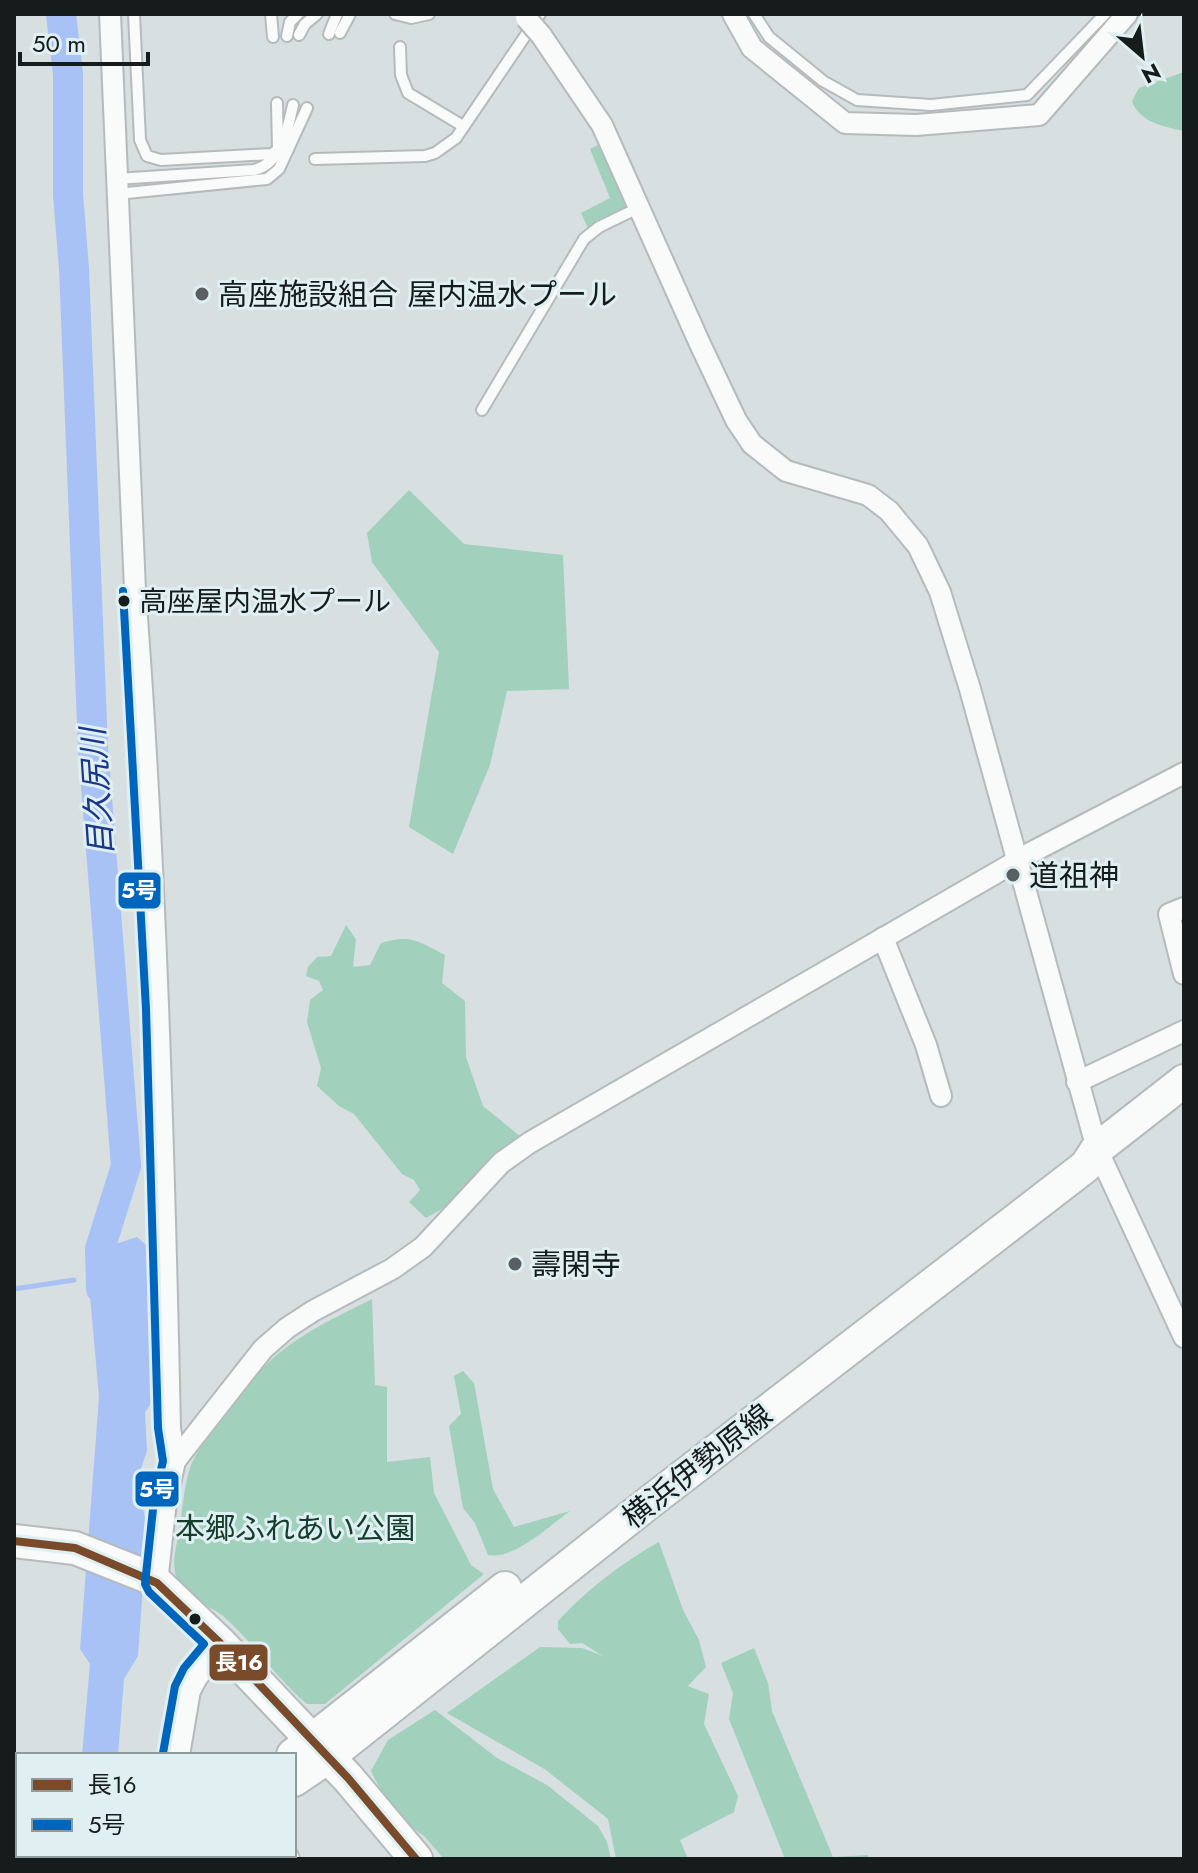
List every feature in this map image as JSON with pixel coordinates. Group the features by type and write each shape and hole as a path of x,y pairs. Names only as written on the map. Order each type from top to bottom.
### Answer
{"main road":[{"name":"横浜伊勢原線","path":"296,1776 310,1750 663,1492 1086,1166 1097,1149 1184,1081"},
{"path":"14,1541 80,1549 155,1582 220,1643 310,1750 416,1859"}],"street":[{"path":"110,14 153,939 170,1428 175,1461 155,1582"},
{"path":"733,14 752,48 845,123 916,125 1039,115 1127,14"},
{"path":"530,15 602,125 700,344 736,420 752,444 786,471 868,495 889,511 918,546 940,592 1019,860 1097,1149 1184,1337"},
{"path":"175,1461 263,1349 313,1311 392,1269 423,1247 501,1163 529,1143 1019,860 1184,773"},
{"path":"1184,908 1169,914 1184,974"},
{"path":"883,938 926,1045 941,1096"},
{"path":"1077,1082 1184,1031"},
{"path":"175,1753 186,1690 220,1643"}],"lane":[{"path":"134,14 140,140 147,156 161,160 265,156 278,150 293,105"},
{"path":"271,14 273,37"},
{"path":"284,14 291,33"},
{"path":"291,33 298,14"},
{"path":"291,33 317,14"},
{"path":"337,14 334,34 350,14"},
{"path":"395,14 400,17 420,15"},
{"path":"754,14 769,37 823,81 857,100 931,105 1027,95 1105,14"},
{"path":"315,159 425,156 435,153 456,138 530,15"},
{"path":"400,47 401,75 408,93 463,126"},
{"path":"116,186 267,179 279,169 298,128 293,105"},
{"path":"116,186 266,166 283,139 293,105"},
{"path":"482,410 584,239 599,227 640,207"}],"green space":[{"path":"1184,72 1184,131 1169,128 1140,114 1132,101 1139,88"},
{"path":"605,141 631,201 627,210 588,228 581,213 610,198 590,149"},
{"path":"409,490 464,544 563,555 569,689 507,691 490,765 453,854 409,827 439,652 372,562 367,533"},
{"path":"346,925 356,939 353,967 370,965 381,943 400,939 421,943 445,955 442,983 465,1001 466,1057 483,1106 520,1136 517,1152 487,1181 470,1179 447,1206 426,1218 409,1202 420,1190 414,1180 402,1174 354,1114 339,1106 317,1086 321,1068 307,1022 310,1000 323,990 319,981 306,976 308,967 317,957 331,956"},
{"name":"本郷ふれあい公園","path":"372,1299 375,1385 387,1387 387,1462 430,1457 434,1493 471,1565 484,1574 325,1704 307,1704 234,1626 181,1587 175,1573 174,1559 184,1495 191,1465 198,1451 268,1363 304,1335"},
{"path":"463,1371 474,1383 493,1489 514,1527 570,1511 520,1547 498,1555 488,1555 475,1523 463,1508 449,1426 461,1414 454,1376"},
{"path":"659,1542 683,1610 699,1640 706,1667 688,1686 709,1694 704,1724 738,1796 734,1812 680,1840 688,1859 616,1859 608,1819 546,1770 447,1713 540,1647 582,1648 603,1656 582,1643 570,1644 558,1629 558,1621 606,1577"},
{"path":"754,1648 768,1683 772,1711 833,1857 868,1855 869,1859 785,1859 729,1719 733,1693 721,1663"},
{"path":"435,1710 497,1758 547,1785 598,1826 607,1842 611,1859 444,1859 424,1836 393,1814 371,1771 388,1740"}],"water":[{"path":"137,1237 151,1249 158,1394 145,1412 147,1451 137,1480 147,1528 138,1656 124,1679 118,1753 82,1753 90,1664 80,1649 99,1397 87,1262 100,1249"}],"waterway":[{"name":"目久尻川","path":"61,14 68,74 68,195 74,268 93,748 126,1166 100,1249 101,1289"},
{"path":"14,1289 74,1280"}],"transit line":[{"name":"5号","path":"123,591 146,1009 158,1428 163,1461 154,1500 145,1584 149,1592 204,1644 184,1668 175,1686 163,1753"},
{"name":"長16","path":"14,1541 75,1548 157,1583 220,1643 348,1778 416,1859"}],"place":[{"name":"高座施設組合 屋内温水プール","path":"202,294"},
{"name":"高座屋内温水プール","path":"124,601"},
{"name":"道祖神","path":"1013,875"},
{"name":"壽閑寺","path":"515,1264"}]}
